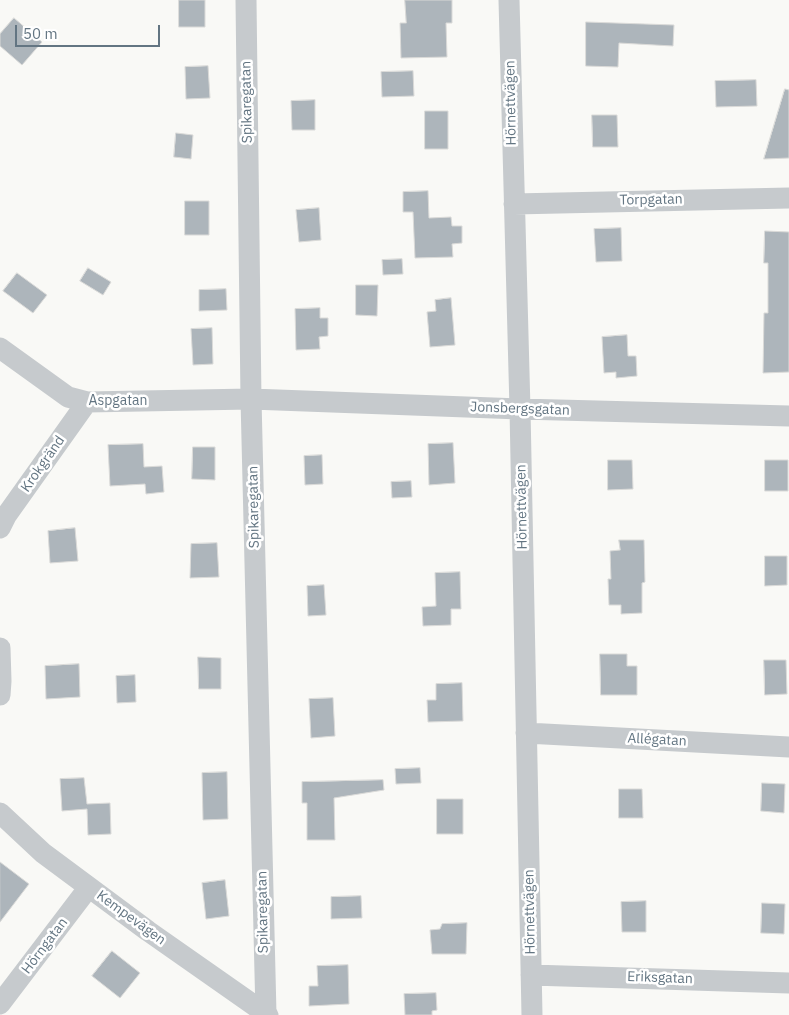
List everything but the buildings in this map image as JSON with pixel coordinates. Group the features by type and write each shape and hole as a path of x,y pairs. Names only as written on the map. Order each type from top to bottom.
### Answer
{"street":[{"name":"Spikaregatan","path":"246,0 251,399 267,1014"},
{"name":"Hörnettvägen","path":"509,0 520,409 532,1015"},
{"name":"Torpgatan","path":"514,204 789,198"},
{"name":"Aspgatan","path":"0,348 68,397 87,402 251,399"},
{"name":"Jonsbergsgatan","path":"251,399 789,416"},
{"name":"Krokgränd","path":"0,528 6,516 87,402"},
{"path":"0,648 0,694"},
{"name":"Allégatan","path":"526,734 789,747"},
{"name":"Kempevägen","path":"0,813 43,853 267,1014"},
{"name":"Hörngatan","path":"0,1004 89,887"},
{"name":"Eriksgatan","path":"531,975 789,982"}]}
